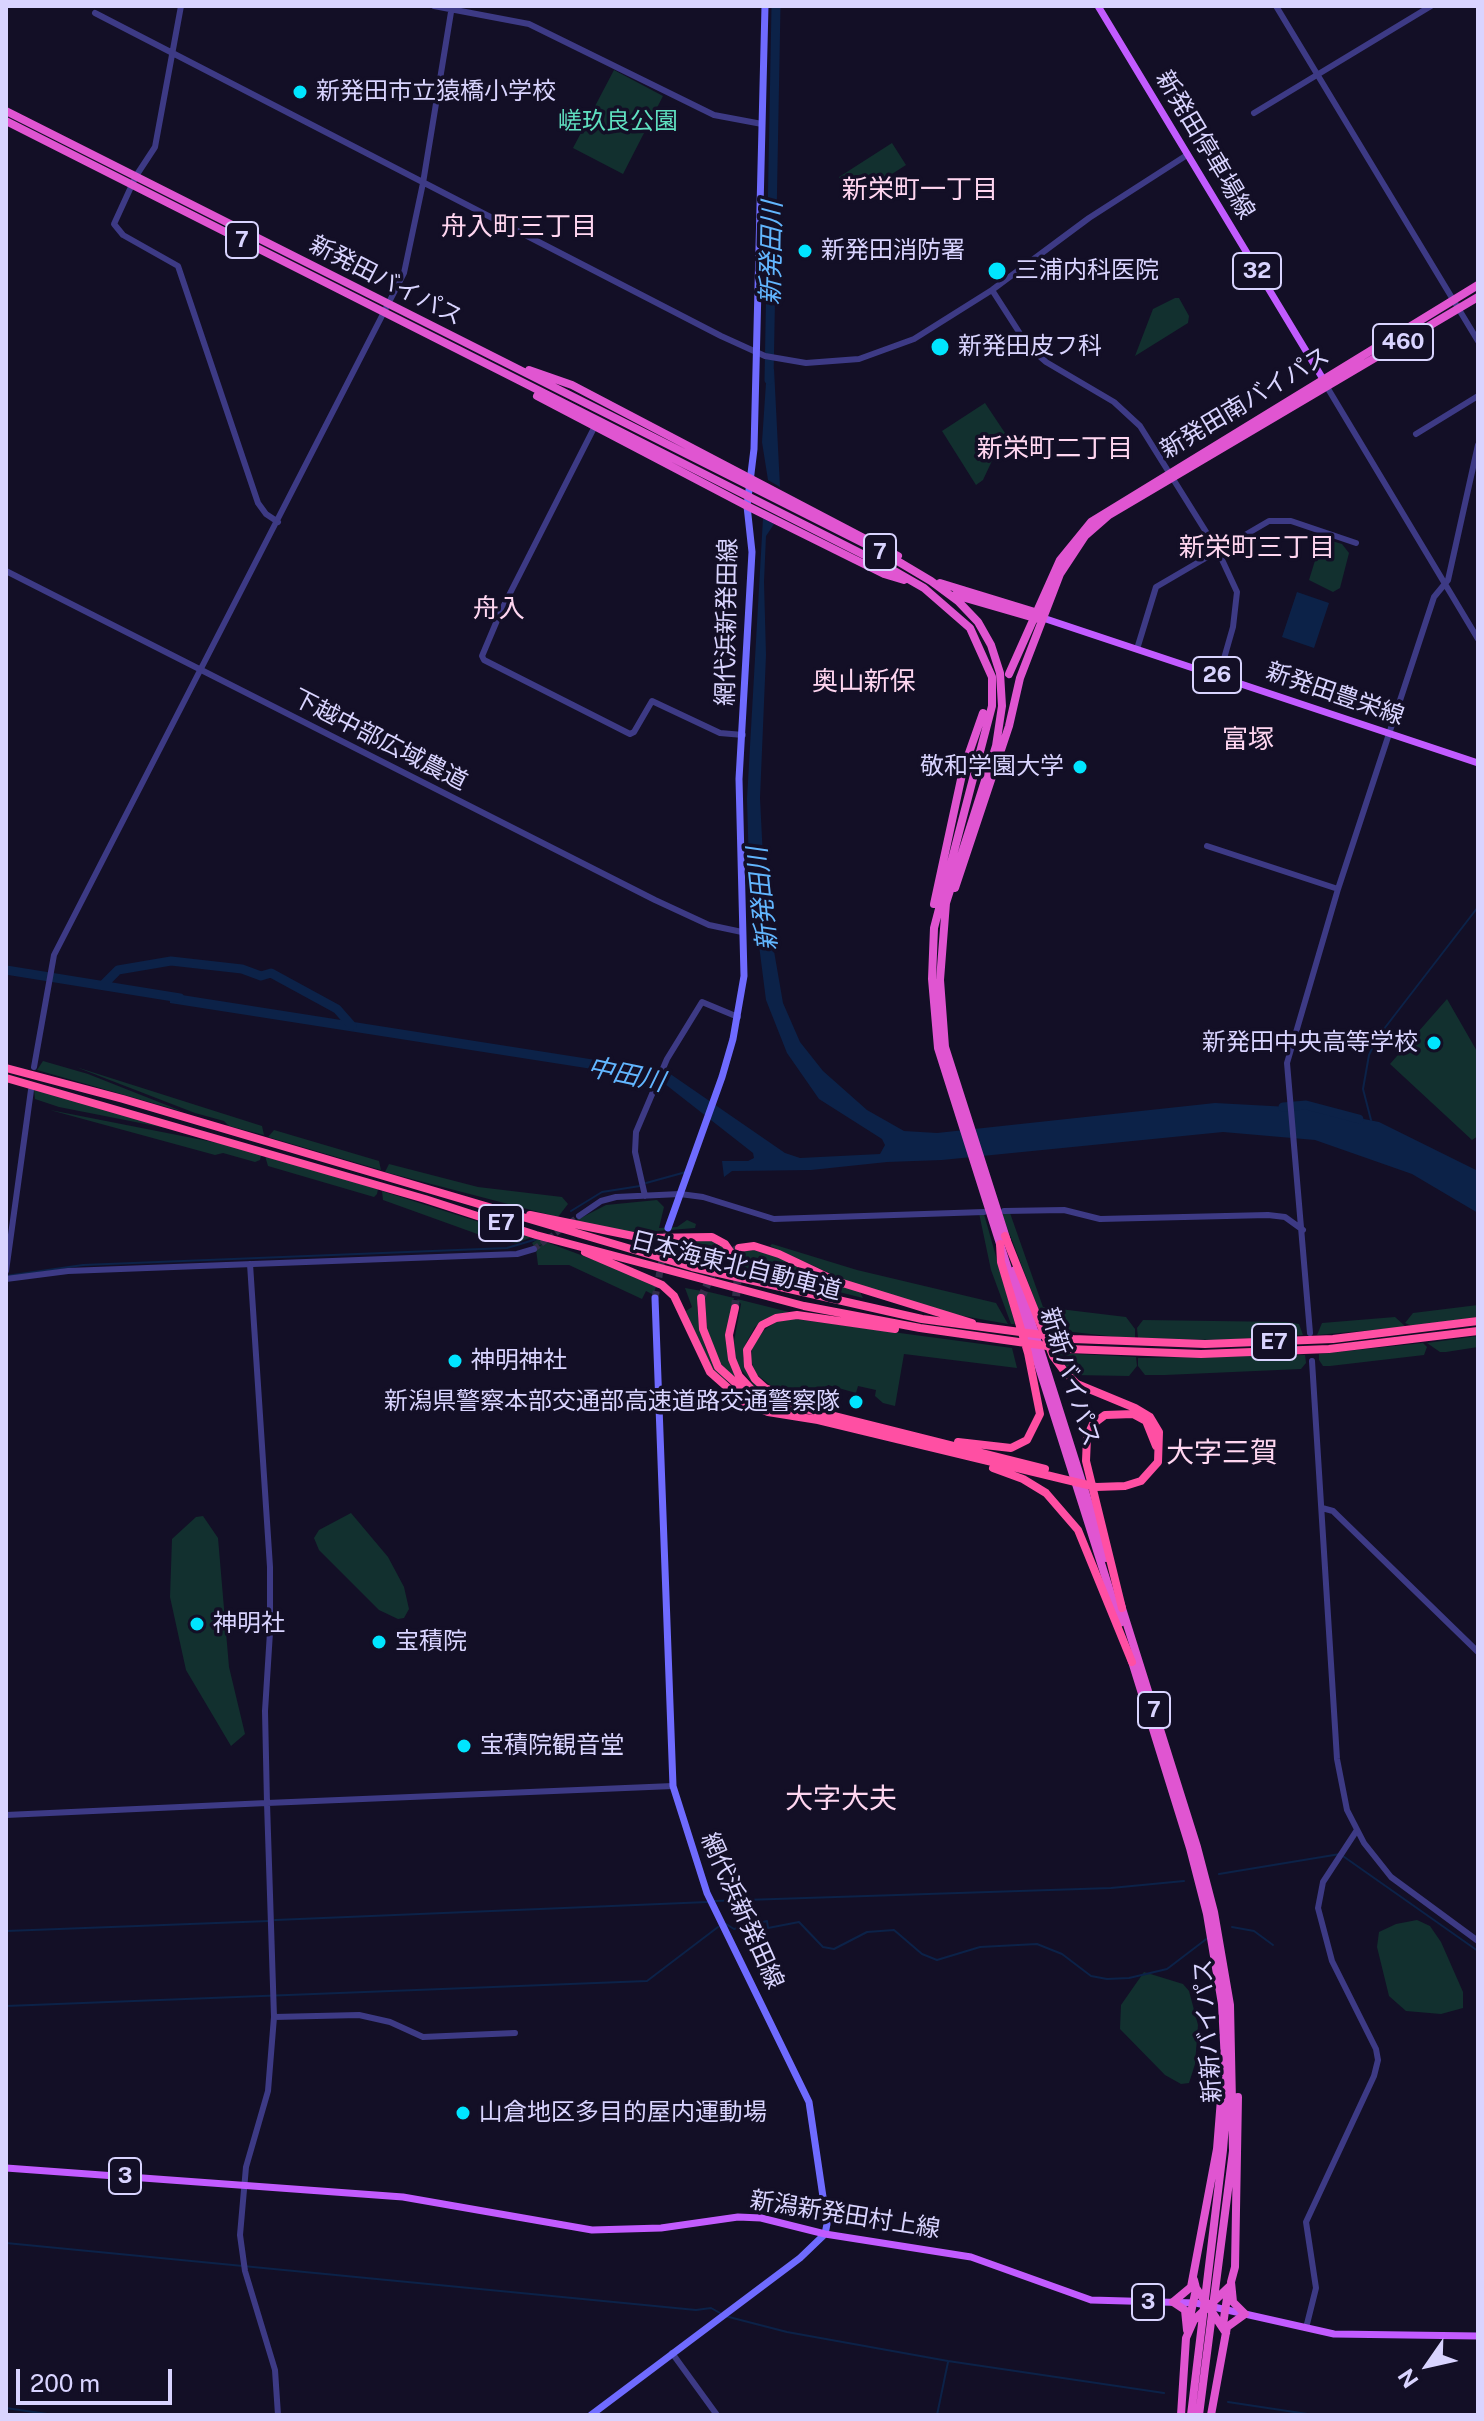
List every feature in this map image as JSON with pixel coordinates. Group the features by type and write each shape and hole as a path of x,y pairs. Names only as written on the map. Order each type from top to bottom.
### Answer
{"highway":[{"name":"新発田バイパス","path":"6,111 386,308 477,360 748,487"},
{"name":"新発田バイパス","path":"6,121 386,308 498,359 660,446"},
{"name":"新発田南バイパス","path":"1325,383 1478,285"},
{"name":"新発田南バイパス","path":"1037,616 1085,536 1109,515 1171,474 1325,383 1478,297"},
{"name":"7","path":"498,359 572,385 748,487 761,483 781,492 945,585 1037,616"},
{"name":"7","path":"477,360 747,506 884,574 1037,616"},
{"name":"新新バイパス","path":"748,487 931,581 958,601 978,622 991,645 1000,673 1002,706 996,746 960,850 938,928"},
{"name":"新新バイパス","path":"748,487 924,588 951,608 970,628 992,677 992,706 938,928 936,979 942,1047 1122,1608 1214,1912 1230,2005 1233,2151 1214,2269 1199,2415"},
{"name":"7","path":"938,928 1009,726 1037,616"},
{"path":"1009,674 1037,616"},
{"name":"7","path":"938,928 934,903 963,770 983,713"},
{"name":"日本海東北自動車道","path":"6,1068 123,1099 692,1267 846,1304 1074,1350 1201,1354 1285,1351 1478,1331"},
{"name":"日本海東北自動車道","path":"6,1078 425,1199 536,1235 804,1306 980,1338 1020,1334 1205,1344 1289,1341 1478,1321"},
{"path":"448,1195 615,1234 643,1238 712,1237 725,1244 739,1264"},
{"path":"536,1235 662,1285 683,1310 699,1355 726,1390 768,1412 820,1416"},
{"name":"新新バイパス","path":"1003,1240 1194,1861 1210,1928 1222,2004 1227,2100 1214,2269"},
{"path":"937,1446 1011,1448 1027,1440 1040,1414 1025,1340 1001,1262 1003,1240"},
{"path":"701,1298 709,1349 733,1383 769,1405 1111,1486 1141,1481 1152,1471 1161,1447 1159,1432 1150,1417 1077,1384 1065,1372 1053,1356 1003,1240"},
{"path":"739,1248 754,1246 779,1254 836,1281 1001,1334"},
{"path":"735,1308 729,1335 732,1359 739,1376 753,1391 820,1416"},
{"path":"820,1416 765,1388 755,1379 748,1366 747,1350 762,1325 776,1318 797,1315 980,1338"},
{"path":"1111,1486 1138,1477 1153,1460 1154,1434 1146,1421 1133,1414 1105,1415 1093,1424 1085,1452 1122,1608"},
{"path":"937,1446 1023,1479 1063,1510 1078,1530 1093,1561 1132,1662"},
{"path":"1181,2415 1187,2327 1185,2310 1173,2302 1189,2291 1217,2149 1222,2004"},
{"path":"1211,2415 1225,2330 1223,2309 1230,2286 1239,2152 1240,2106 1233,2049"},
{"path":"1187,2327 1196,2303 1193,2276"},
{"path":"1186,2338 1194,2320 1230,2286"},
{"path":"1225,2330 1231,2321 1245,2314 1233,2302 1230,2286"},
{"path":"1196,2288 1225,2330"},
{"name":"新新バイパス","path":"1191,2415 1205,2342"}],"main road":[{"name":"網代浜新発田線","path":"668,1228 714,1100 738,1017 744,976 739,779 752,552 747,506 761,354 765,6"},
{"name":"新発田停車場線","path":"1098,6 1325,383"},
{"name":"新発田豊栄線","path":"1037,616 1478,763"},
{"name":"網代浜新発田線","path":"655,1298 673,1786 707,1893 809,2102 827,2224 825,2234"},
{"name":"新潟新発田村上線","path":"6,2168 403,2197 592,2230 661,2228 738,2217 761,2218 825,2234 971,2257 1091,2300 1196,2303 1334,2334 1478,2336"},
{"path":"591,2415 800,2258 825,2234"}],"street":[{"path":"181,6 155,147 136,176 114,224 123,235 178,266 258,503 266,514 278,522"},
{"path":"434,6 529,24 714,115 762,124"},
{"path":"1276,6 1478,341"},
{"path":"1254,113 1431,6"},
{"path":"34,1067 49,971 199,670 386,308 409,256 452,7"},
{"path":"95,13 423,183 761,354 780,360 823,363 881,353 914,339 992,290 1089,218 1187,155"},
{"path":"992,290 1028,346 1046,362 1114,402 1134,419 1218,551 1237,592 1233,627 1219,676"},
{"path":"1325,383 1478,639"},
{"path":"1416,434 1478,396"},
{"path":"595,426 501,611 482,656 484,660 630,734 652,701 720,733 743,735"},
{"path":"1310,1333 1295,1145 1286,1079 1290,1048 1338,889 1434,597 1445,585 1478,445"},
{"path":"1137,649 1156,587 1269,521 1278,519 1356,543"},
{"name":"下越中部広域農道","path":"6,571 679,912 709,925 742,932"},
{"path":"1207,846 1338,889"},
{"path":"645,1196 635,1152 636,1132 655,1082 702,1002 738,1017"},
{"path":"6,1271 31,1090"},
{"path":"579,1216 601,1201 680,1194 703,1197 774,1219 984,1212"},
{"path":"1004,1211 1064,1210 1100,1219 1268,1215 1285,1217 1303,1230"},
{"path":"6,1279 68,1271 517,1254 534,1249"},
{"path":"250,1264 270,1567 265,1711 274,2017 268,2091 243,2185 241,2254 275,2370 278,2415"},
{"path":"1312,1361 1337,1759 1347,1810 1357,1830 1391,1877 1478,1941"},
{"path":"1322,1508 1333,1511 1478,1652"},
{"path":"6,1815 673,1786"},
{"path":"1306,2328 1316,2288 1306,2222 1378,2060 1376,2049 1332,1961 1318,1908 1323,1882 1357,1830"},
{"path":"274,2017 359,2015 390,2022 423,2037 515,2033"},
{"path":"672,2353 717,2415"}],"green space":[{"name":"嵯玖良公園","path":"614,70 663,96 623,174 573,148"},
{"path":"892,143 906,165 853,199 839,177"},
{"path":"1179,298 1189,316 1188,323 1135,356 1153,309"},
{"path":"985,403 1005,433 983,480 976,485 942,431"},
{"path":"1322,538 1342,544 1349,553 1340,588 1333,592 1309,580"},
{"path":"1447,999 1478,1053 1478,1136 1472,1140 1390,1064"},
{"path":"43,1061 88,1074 184,1112 37,1070"},
{"path":"76,1067 262,1126 264,1135 229,1126 224,1121 195,1113"},
{"path":"34,1089 181,1131 59,1107 35,1099"},
{"path":"50,1110 223,1144 261,1155 260,1160 255,1162 223,1153 215,1155"},
{"path":"274,1130 379,1161 381,1170 268,1137"},
{"path":"265,1156 378,1189 377,1194 374,1197 268,1166"},
{"path":"389,1164 478,1187 562,1197 568,1204 558,1217 385,1172"},
{"path":"382,1191 532,1237 517,1243 494,1240 383,1200"},
{"path":"657,1200 664,1207 659,1228 677,1227 687,1220 696,1224 695,1228 632,1233 575,1221 606,1205"},
{"path":"979,1213 984,1214 1015,1324 1011,1324 991,1270"},
{"path":"1010,1213 1043,1307 1126,1317 1135,1329 1135,1339 1046,1329 1002,1214"},
{"path":"698,1236 711,1238 729,1252 717,1261 686,1253 682,1249 697,1242"},
{"path":"538,1239 645,1279 656,1285 654,1295 646,1291 642,1299 569,1265 538,1265 536,1249 544,1243 535,1248 532,1243"},
{"path":"772,1244 857,1270 996,1303 1008,1324 946,1313 849,1282 770,1246"},
{"path":"753,1250 790,1260 860,1292 863,1298 743,1268 738,1252"},
{"path":"685,1288 702,1291 697,1307 700,1330 706,1349 728,1383 748,1399 790,1414 743,1398 707,1364 686,1311 692,1307"},
{"path":"705,1291 734,1298 727,1339 742,1387 719,1362 707,1336"},
{"path":"737,1299 789,1312 766,1319 755,1327 746,1343 743,1358 748,1373 771,1395 757,1389 736,1363 734,1341 741,1304"},
{"path":"1478,1305 1478,1317 1412,1326 1405,1323 1413,1313"},
{"path":"1395,1317 1406,1327 1317,1335 1322,1323"},
{"path":"795,1319 1012,1348 1017,1368 904,1354 895,1406 883,1403 875,1396 876,1390 858,1386 856,1393 828,1385 823,1403 775,1389 756,1374 751,1361 752,1347 764,1330 776,1322"},
{"path":"1143,1320 1286,1322 1299,1324 1303,1335 1219,1340 1138,1338 1137,1328"},
{"path":"1478,1336 1478,1347 1446,1352 1440,1352 1427,1343"},
{"path":"1423,1343 1427,1347 1424,1355 1330,1366 1323,1366 1319,1360 1319,1354"},
{"path":"1056,1353 1136,1357 1137,1366 1129,1376 1073,1375"},
{"path":"1305,1355 1306,1363 1301,1369 1145,1375 1138,1366 1138,1358"},
{"path":"351,1513 388,1557 404,1587 409,1609 404,1618 398,1619 379,1610 319,1550 314,1538 319,1530"},
{"path":"203,1516 218,1538 229,1667 245,1734 231,1746 186,1670 170,1597 172,1539 196,1517"},
{"path":"1417,1920 1430,1926 1441,1942 1463,1992 1463,2008 1441,2014 1406,2011 1389,1996 1377,1947 1379,1932 1396,1924"},
{"path":"1144,1972 1183,1984 1189,1991 1198,2025 1195,2064 1189,2083 1181,2084 1165,2075 1120,2029 1121,2005"}],"water":[{"path":"767,368 774,369 780,487 768,480 762,442"},
{"path":"763,518 774,524 766,536 764,582 766,655 760,798 765,899 783,1003 800,1042 823,1071 867,1110 904,1131 937,1133 1215,1103 1308,1108 1379,1122 1478,1171 1478,1213 1412,1174 1315,1140 1223,1132 942,1160 811,1170 732,1171 724,1177 722,1161 748,1161 754,1158 753,1153 665,1084 650,1078 170,1003 169,993 666,1071 785,1153 800,1158 880,1154 885,1145 882,1139 819,1099 787,1053 766,1000 749,867 747,799"},
{"path":"1297,592 1329,603 1314,648 1282,637"}],"waterway":[{"name":"新発田川","path":"769,380 776,6"},
{"path":"1371,1120 1363,1089 1369,1055 1377,1038 1478,907"},
{"name":"中田川","path":"103,985 118,970 171,961 242,969 261,976 271,973 337,1009 352,1026"},
{"name":"中田川","path":"6,970 180,998"},
{"name":"新発田川","path":"1283,1107 1306,1105 1359,1119"},
{"path":"646,1183 686,1172"},
{"path":"571,1211 602,1192 640,1186"},
{"path":"6,1276 83,1265 507,1248 537,1239"},
{"path":"1219,1874 1340,1854 1478,1951"},
{"path":"714,1901 1111,1888 1184,1881"},
{"path":"275,1920 708,1902"},
{"path":"6,1931 269,1921"},
{"path":"726,1924 734,1929 767,1921 768,1928 799,1922 823,1947 834,1949 867,1932 894,1930 922,1954 937,1960 980,1947 1037,1944 1062,1954 1091,1976 1107,1979 1129,1978 1167,1969 1209,1937"},
{"path":"6,2006 647,1981 718,1927"},
{"path":"1232,1927 1254,1931 1273,1945"},
{"path":"6,2243 696,2310 711,2308 720,2313"},
{"path":"725,2316 787,2332 948,2361 1164,2393"},
{"path":"937,2415 948,2362"},
{"path":"1228,2402 1314,2415"},
{"path":"6,2408 54,2415"}],"tunnel":[{"path":"534,1249 579,1216"},
{"path":"655,1298 667,1233"},
{"path":"701,1298 719,1259 737,1249"},
{"path":"735,1308 739,1264"}],"place":[{"name":"新発田市立猿橋小学校","path":"300,92"},
{"name":"新発田消防署","path":"805,251"},
{"name":"三浦内科医院","path":"997,271"},
{"name":"新発田皮フ科","path":"940,347"},
{"name":"敬和学園大学","path":"1080,767"},
{"name":"新発田中央高等学校","path":"1434,1043"},
{"name":"神明神社","path":"455,1361"},
{"name":"新潟県警察本部交通部高速道路交通警察隊","path":"856,1402"},
{"name":"神明社","path":"197,1624"},
{"name":"宝積院","path":"379,1642"},
{"name":"宝積院観音堂","path":"464,1746"},
{"name":"山倉地区多目的屋内運動場","path":"463,2113"}],"district":[{"name":"新栄町一丁目","path":"920,190"},
{"name":"舟入町三丁目","path":"519,227"},
{"name":"新栄町二丁目","path":"1055,449"},
{"name":"新栄町三丁目","path":"1257,548"},
{"name":"舟入","path":"499,609"},
{"name":"奥山新保","path":"864,682"},
{"name":"富塚","path":"1248,740"},
{"name":"大字三賀","path":"1222,1453"},
{"name":"大字大夫","path":"841,1799"}]}
